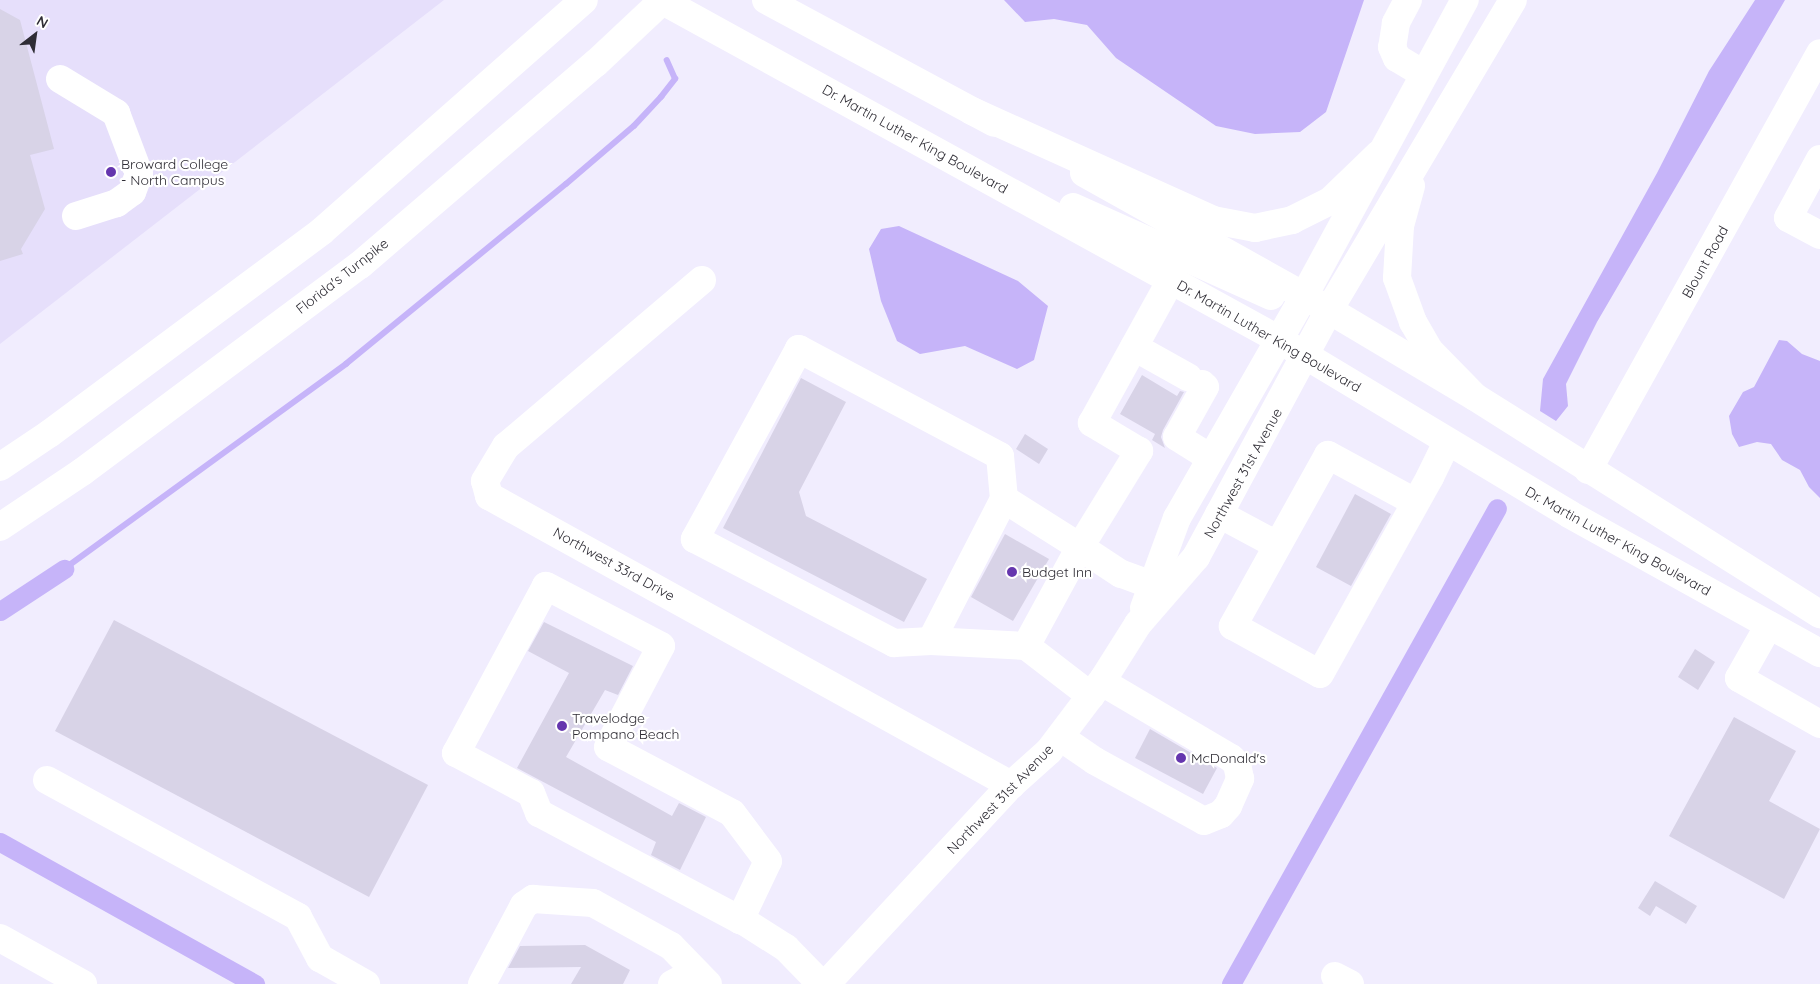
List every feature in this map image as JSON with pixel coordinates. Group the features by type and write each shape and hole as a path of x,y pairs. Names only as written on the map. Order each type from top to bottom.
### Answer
{"main road":[{"path":"0,467 49,434 322,231 584,0"},
{"name":"Dr. Martin Luther King Boulevard","path":"662,0 1278,338 1447,442 1820,653"},
{"name":"Florida's Turnpike","path":"0,527 82,472 360,265 596,63 662,0"},
{"path":"766,0 972,111 1329,310 1475,397 1588,470 1820,614"},
{"path":"1408,0 1396,23 1392,47 1396,58 1424,74"},
{"name":"Northwest 31st Avenue","path":"1138,624 1177,518 1278,338 1304,296 1379,154 1465,0"},
{"name":"Northwest 31st Avenue","path":"826,984 1011,785 1050,751 1097,689 1138,624 1196,557 1307,357 1329,310 1418,156 1513,0"},
{"name":"Blount Road","path":"1588,470 1820,53"},
{"path":"60,79 116,113 139,174 132,192 117,203 76,216"},
{"path":"972,111 1213,220 1255,228 1292,220 1330,201 1379,154"},
{"path":"1418,156 1400,226 1398,278 1413,322 1430,351 1475,397"},
{"path":"1817,171 1788,218 1820,235"},
{"path":"997,184 1036,191 1278,299 1304,296"},
{"name":"Northwest 33rd Drive","path":"702,280 506,446 485,481 489,496 1011,785"},
{"path":"1026,646 1080,547 1139,451 1092,423 1171,280"},
{"path":"1134,347 1205,387 1177,437 1211,458"},
{"path":"931,641 1004,499 1000,456 799,349 695,539 894,643 931,641 1026,646 1097,689 1231,758 1237,764 1240,779 1228,806 1220,814 1204,821 1095,761 1060,737"},
{"path":"1415,502 1328,455 1233,626 1320,674 1415,502 1447,442"},
{"path":"1004,499 1121,574 1152,585"},
{"path":"1220,514 1277,545"},
{"path":"740,920 768,861 732,813 608,747 660,646 546,586 456,753 531,793 538,813 740,920 786,948 821,984"},
{"path":"1769,625 1738,678 1820,724"},
{"path":"47,780 298,917 320,958 366,984"},
{"path":"482,984 524,905 533,898 593,903 671,946 691,980"},
{"path":"0,938 84,984"}],"shaded area":[{"name":"Broward College - North Campus","path":"0,0 444,0 0,344"},
{"path":"1004,0 1364,0 1326,112 1300,132 1255,134 1216,126 1116,58 1087,25 1054,19 1025,22"},
{"path":"1755,0 1785,0 1597,322 1566,384 1568,406 1556,421 1540,411 1543,379 1657,173 1709,71"},
{"path":"899,226 1018,281 1048,306 1034,360 1017,369 965,346 920,354 897,341 881,301 869,249 881,229"},
{"path":"1779,340 1787,341 1802,354 1820,361 1820,498 1809,487 1800,470 1782,460 1771,444 1757,442 1739,447 1732,434 1729,416 1743,392 1754,387"}],"building":[{"path":"0,9 20,20 54,149 30,155 45,209 21,249 23,254 0,261"},
{"path":"1142,375 1177,396 1180,391 1184,392 1163,430 1161,437 1165,448 1152,440 1155,434 1120,414"},
{"path":"801,378 846,402 799,492 806,516 927,579 904,622 723,528"},
{"path":"1025,434 1048,449 1039,464 1016,449"},
{"path":"1355,494 1391,514 1351,586 1316,567"},
{"path":"1005,534 1049,559 1013,621 971,597"},
{"path":"114,620 428,785 369,897 55,731"},
{"name":"Travelodge Pompano Beach","path":"544,622 633,666 618,695 605,690 566,757 672,816 679,803 706,817 680,870 651,855 656,842 517,768 569,673 528,651"},
{"path":"1695,649 1715,662 1698,690 1678,677"},
{"path":"1734,717 1796,751 1769,801 1820,829 1784,899 1669,836"},
{"path":"1150,729 1217,768 1203,794 1135,758"},
{"path":"1655,881 1697,906 1686,924 1656,906 1650,916 1638,908"},
{"path":"585,945 630,970 623,984 571,984 581,967 508,968 520,946"}],"waterway":[{"path":"64,569 346,364 566,184 634,126 661,97 675,79 667,61"},
{"path":"1231,984 1497,508"},
{"path":"0,611 64,569"},
{"path":"0,842 255,984"}],"place":[{"name":"Broward College - North Campus","path":"111,172"},
{"name":"Budget Inn","path":"1012,572"},
{"name":"Travelodge Pompano Beach","path":"562,726"},
{"name":"McDonald's","path":"1181,758"}]}
